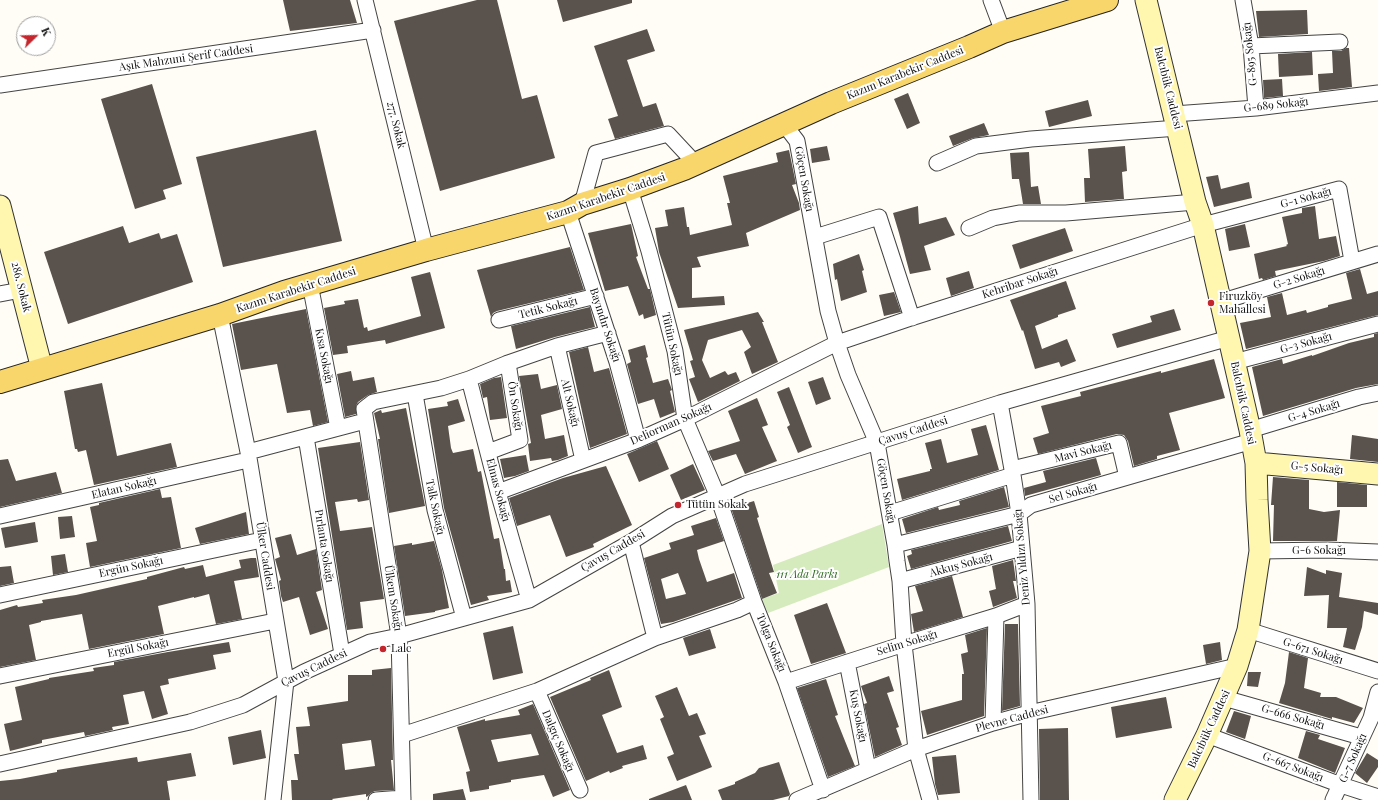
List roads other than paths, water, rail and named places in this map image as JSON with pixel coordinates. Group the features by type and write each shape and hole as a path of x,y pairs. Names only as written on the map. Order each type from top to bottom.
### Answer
{"main road":[{"name":"Kazım Karabekir Caddesi","path":"0,382 220,315 310,284 575,208 696,164 831,103 1003,32 1107,0"}],"street":[{"name":"277. Sokak","path":"365,0 426,250"},
{"path":"992,0 1003,32"},
{"name":"Balcıbük Caddesi","path":"1146,0 1203,225 1251,436 1256,463 1256,500 1260,551 1248,630 1237,666 1179,799"},
{"name":"G-895 Sokağı","path":"1243,0 1250,46 1256,108"},
{"name":"Aşık Mahzuni Şerif Caddesi","path":"0,85 373,30"},
{"path":"1250,46 1340,42"},
{"name":"G-689 Sokağı","path":"937,163 976,146 1176,121 1256,108 1378,93"},
{"name":"Göçen Sokağı","path":"784,124 797,141 828,311 837,343 848,375 878,443 896,545 896,561 900,581 904,644 916,749 930,800"},
{"path":"575,208 596,153 668,134 696,164"},
{"name":"Tütün Sokağı","path":"630,189 649,251 675,351 686,419 718,496"},
{"name":"G-1 Sokağı","path":"1203,225 1338,190 1352,261"},
{"path":"969,228 993,218 1019,213 1066,213 1196,202"},
{"name":"286. Sokak","path":"0,206 42,369"},
{"name":"Bayındır Sokağı","path":"575,208 596,296 617,362 638,440"},
{"path":"815,237 879,217 912,318"},
{"name":"Kehribar Sokağı","path":"837,343 1203,225"},
{"name":"G-2 Sokağı","path":"1220,302 1378,254"},
{"name":"Kısa Sokağı","path":"310,284 338,428"},
{"path":"0,294 22,290"},
{"name":"Tetik Sokağı","path":"500,320 596,296"},
{"name":"Ülker Caddesi","path":"220,315 248,456 286,681 273,800"},
{"name":"G-3 Sokağı","path":"1234,362 1378,324"},
{"name":"Ülkem Sokağı","path":"403,799 399,636 364,409 373,402 441,388 557,346 608,333"},
{"name":"Çavuş Caddesi","path":"0,764 190,722 243,705 286,681 370,642 399,636 529,600 632,542 672,516 745,484 1000,403 1229,338"},
{"name":"Deliorman Sokağı","path":"498,492 638,440 686,419 837,343"},
{"name":"Alt Sokağı","path":"557,346 584,460"},
{"name":"Ön Sokağı","path":"488,452 520,440 508,363"},
{"name":"Elmas Sokağı","path":"469,379 498,492 529,600"},
{"name":"G-4 Sokağı","path":"1251,436 1359,397 1378,393"},
{"name":"Talk Sokağı","path":"415,394 435,510 464,618"},
{"name":"Deniz Yıldızı Sokağı","path":"1000,403 1019,514 1027,604 1031,800"},
{"path":"248,456 306,437 365,421"},
{"name":"Sel Sokağı","path":"896,545 1019,514 1031,505 1127,477 1251,436"},
{"name":"Pırlanta Sokağı","path":"306,437 342,654"},
{"name":"Mavi Sokağı","path":"1012,472 1119,443 1127,477"},
{"name":"Elatan Sokağı","path":"0,516 248,456"},
{"name":"G-5 Sokağı","path":"1256,463 1378,474"},
{"path":"890,513 1012,472"},
{"name":"Tolga Sokağı","path":"718,496 754,602 786,682 823,790"},
{"name":"Ergün Sokağı","path":"0,594 262,540"},
{"path":"632,542 655,638"},
{"name":"Akkuş Sokağı","path":"900,581 1022,548"},
{"name":"G-6 Sokağı","path":"1260,551 1326,550 1378,552"},
{"path":"402,735 537,691 655,638 737,610 754,602"},
{"name":"Selim Sokağı","path":"786,682 996,616 1027,604"},
{"path":"994,722 996,616"},
{"name":"Ergül Sokağı","path":"0,676 275,621"},
{"name":"G-671 Sokağı","path":"1248,630 1378,671"},
{"name":"Kuş Sokağı","path":"847,662 868,769"},
{"name":"Plevne Caddesi","path":"797,800 916,749 994,722 1237,666"},
{"name":"Dalgıç Sokağı","path":"537,691 580,790"},
{"name":"G-7 Sokağı","path":"1333,800 1341,785 1361,737 1374,719 1378,692"},
{"name":"G-666 Sokağı","path":"1224,698 1361,737"},
{"name":"G-667 Sokağı","path":"1208,735 1341,785 1378,797"},
{"path":"376,800 403,799"}],"place":[{"name":"Firuzköy Mahallesi","path":"1211,303"},
{"name":"Tütün Sokak","path":"678,505"},
{"name":"Lale","path":"383,649"}],"park label":[{"name":"111 Ada Parkı","path":"807,575"}]}
